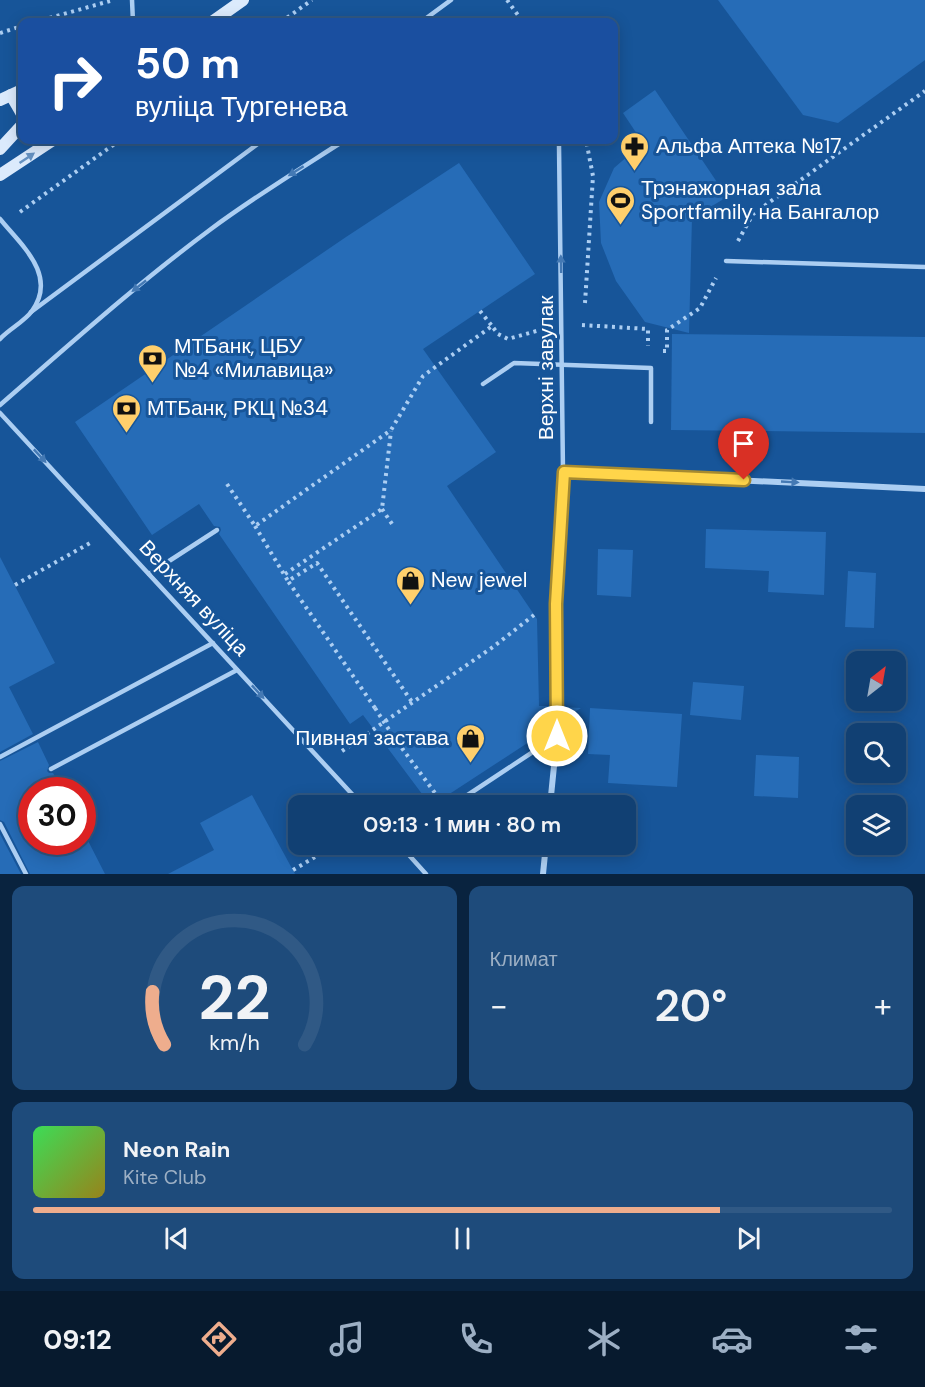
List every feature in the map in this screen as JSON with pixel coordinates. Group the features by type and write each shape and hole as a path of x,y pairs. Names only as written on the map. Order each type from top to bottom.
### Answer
{"main road":[{"path":"218,18 243,0"},
{"path":"0,149 18,129"},
{"path":"0,175 46,144"}],"street":[{"path":"564,472 925,489"},
{"name":"Верхні завулак","path":"551,795 557,736 556,604 564,472"},
{"path":"543,874 545,855"}],"lane":[{"path":"132,0 133,18"},
{"path":"426,18 451,0"},
{"path":"0,339 31,312 258,144"},
{"path":"0,405 128,295 212,228 339,144"},
{"name":"Верхні завулак","path":"558,144 564,472"},
{"path":"0,219 27,249 38,272 42,290 31,312"},
{"path":"726,261 925,267"},
{"path":"483,384 514,363 651,368 651,422"},
{"name":"Верхняя вуліца","path":"0,414 353,795"},
{"path":"149,574 217,530"},
{"path":"0,757 213,644"},
{"path":"51,769 237,670"},
{"path":"468,795 557,736"},
{"path":"0,824 26,874"},
{"path":"409,855 426,874"}],"path":[{"path":"49,18 114,0"},
{"path":"287,18 312,0"},
{"path":"507,0 520,18"},
{"path":"0,33 18,27"},
{"path":"667,351 667,330 700,308 753,214 925,91"},
{"path":"4,224 114,144"},
{"path":"584,325 593,176 587,144"},
{"path":"480,311 498,334 508,339 562,323 648,329 648,350"},
{"path":"255,526 391,430 423,376 492,326"},
{"path":"391,430 382,509 392,524"},
{"path":"227,484 288,581 393,736 437,795"},
{"path":"285,574 382,509"},
{"path":"15,585 109,531"},
{"path":"288,581 317,563 412,702"},
{"path":"324,763 493,647 538,613"},
{"path":"293,870 318,855"}],"building":[{"path":"718,0 925,0 925,60 838,123 803,115"},
{"path":"655,90 727,197 692,218 689,333 645,322 616,281 601,243 599,202 614,168 643,143 623,113"},
{"path":"459,163 535,274 423,349 496,452 447,486 537,619 539,706 552,706 552,727 448,795 423,795 363,715 350,724 219,534 220,527 214,526 199,504 152,535 75,422 346,237"},
{"path":"672,334 925,337 925,433 671,430"},
{"path":"706,529 826,532 824,595 768,592 769,571 705,568"},
{"path":"598,549 633,550 631,597 597,595"},
{"path":"0,557 55,663 9,687 33,734 0,752"},
{"path":"848,571 876,573 874,628 845,627"},
{"path":"693,682 744,686 741,720 690,715"},
{"path":"562,707 581,708 562,720"},
{"path":"590,708 682,714 677,787 608,783 610,755 588,754"},
{"path":"38,742 49,765 47,771 53,773 55,777 18,777 18,850 4,822 0,820 0,761"},
{"path":"756,755 799,757 798,798 754,796"},
{"path":"252,795 295,874 168,874 214,850 200,823"},
{"path":"0,834 21,874 0,874"},
{"path":"20,855 95,855 105,874 30,874"}],"place":[{"name":"Альфа Аптека №17","path":"635,172"},
{"name":"Трэнажорная зала Sportfamily на Бангалор","path":"620,226"},
{"name":"МТБанк, ЦБУ №4 «Милавица»","path":"153,384"},
{"name":"МТБанк, РКЦ №34","path":"126,434"},
{"name":"New jewel","path":"410,606"},
{"name":"Пивная застава","path":"470,764"}],"route":[{"path":"557,736 556,604 564,472 744,480"}]}
